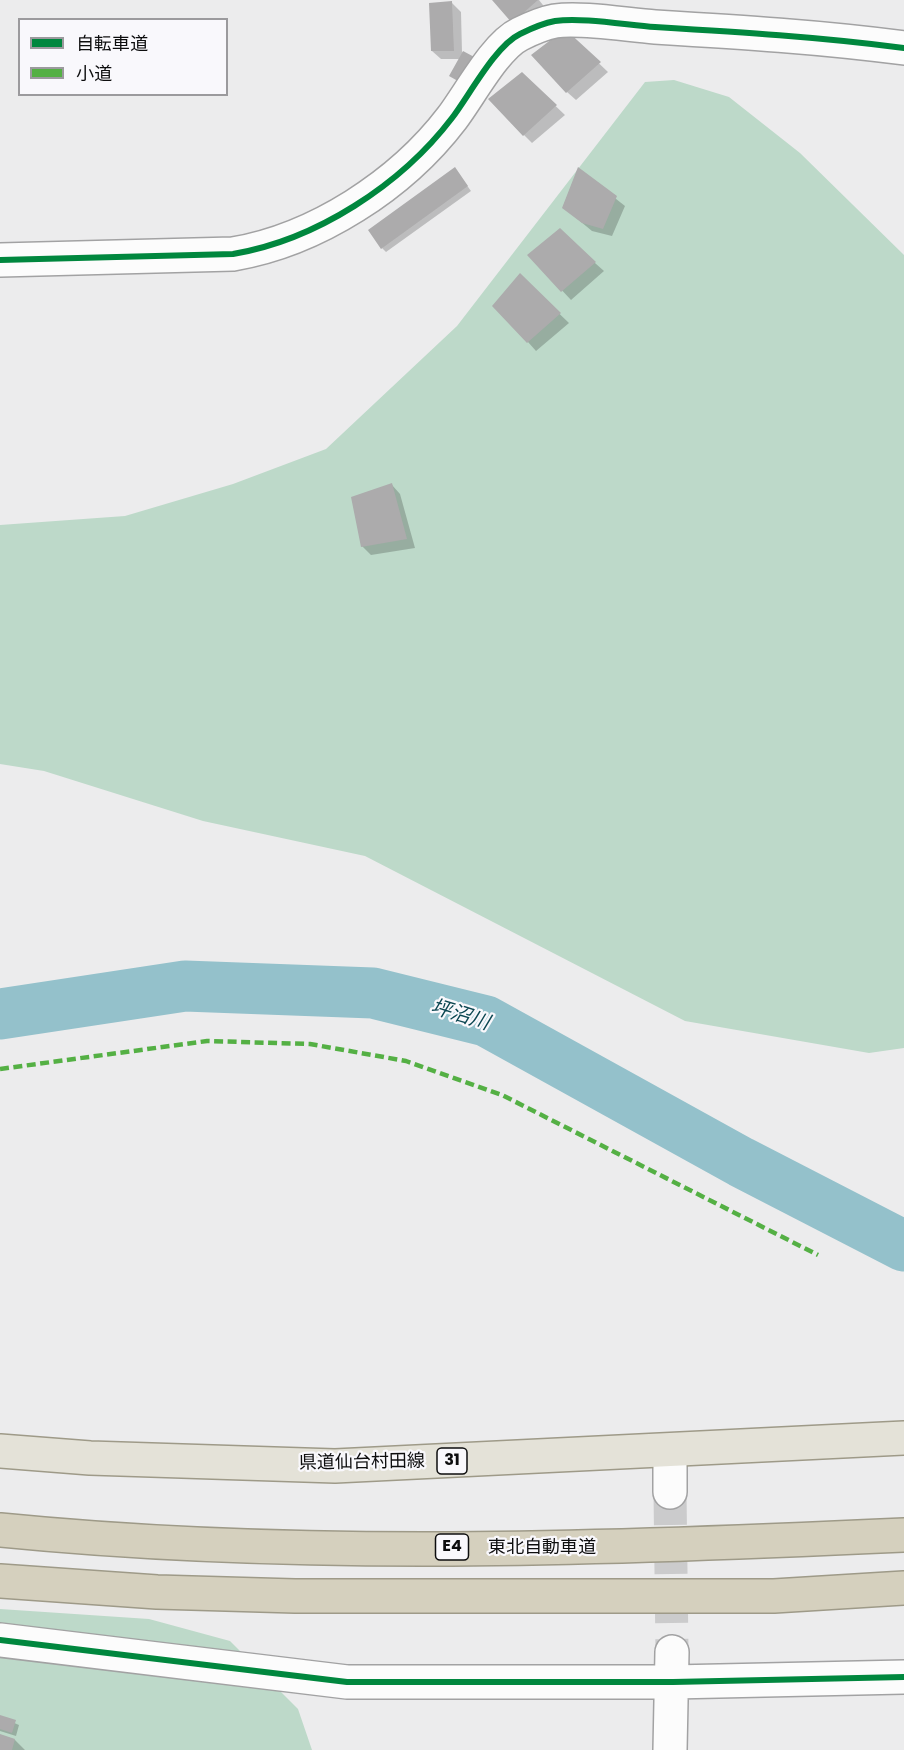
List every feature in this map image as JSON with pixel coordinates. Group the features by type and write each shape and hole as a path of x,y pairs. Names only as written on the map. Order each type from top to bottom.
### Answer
{"highway":[{"name":"東北自動車道","path":"0,1530 163,1543 349,1547 645,1548 904,1535"},
{"path":"0,1581 157,1592 295,1596 774,1596 904,1587"}],"main road":[{"name":"県道仙台村田線","path":"0,1451 90,1458 335,1466 670,1451 904,1437"}],"street":[{"path":"0,260 233,254 264,249 305,233 361,203 412,160 451,120 492,61 518,35 555,21 728,32 904,48"},
{"path":"670,1451 670,1492"},
{"path":"0,1640 347,1682 673,1667 904,1677"},
{"path":"670,1750 673,1667"}],"green space":[{"path":"674,80 729,97 800,153 904,255 904,1048 869,1053 685,1021 365,856 203,821 44,771 0,764 0,525 125,516 233,484 326,449 457,326 645,82"},
{"path":"0,1609 149,1619 230,1641 298,1709 312,1750 0,1750"}],"building":[{"path":"492,0 538,0 512,23"},
{"path":"452,1 454,51 431,51 429,3"},
{"path":"565,29 601,62 566,93 531,55"},
{"path":"463,51 478,59 465,85 449,76"},
{"path":"522,72 557,105 523,136 488,99"},
{"path":"455,167 468,186 381,249 368,230"},
{"path":"578,167 617,196 603,229 582,223 562,208"},
{"path":"560,228 596,262 561,292 527,255"},
{"path":"520,273 561,313 527,343 492,306"},
{"path":"392,483 407,539 361,547 351,497"},
{"path":"0,1715 16,1720 12,1733 0,1729"},
{"path":"0,1734 15,1739 12,1750 0,1750"}],"waterway":[{"name":"坪沼川","path":"0,1014 185,986 373,993 486,1021 741,1162 904,1246"}],"tunnel":[{"path":"670,1492 672,1652"}],"marked path":[{"path":"0,1069 207,1041 310,1044 406,1061 502,1095 818,1255"}],"cycle path":[{"path":"0,260 233,254 264,247 295,236 354,206 408,166 452,118 501,49 520,34 551,22 591,21 811,38 904,48"},
{"path":"0,1640 347,1682 673,1682 904,1677"}]}
